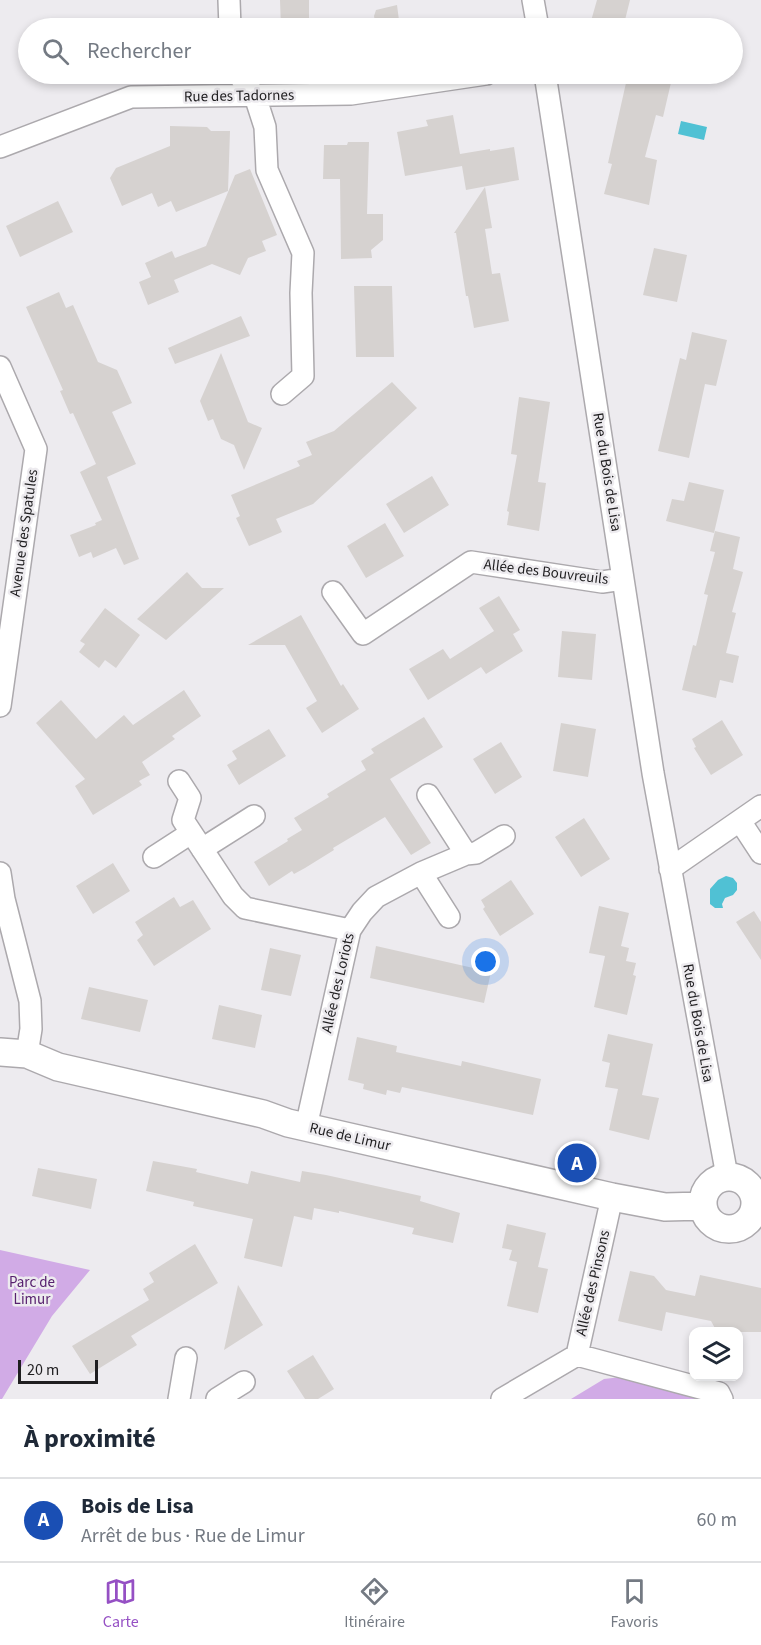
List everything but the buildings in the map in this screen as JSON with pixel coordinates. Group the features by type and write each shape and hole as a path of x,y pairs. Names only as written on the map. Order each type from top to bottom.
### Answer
{"street":[{"path":"229,0 230,18"},
{"path":"533,0 536,18"},
{"path":"246,84 255,96 265,127 267,170 303,253 303,376 282,394"},
{"name":"Rue des Tadornes","path":"0,147 131,97 351,94 418,84"},
{"name":"Rue du Bois de Lisa","path":"547,84 669,869 727,1176"},
{"name":"Avenue des Spatules","path":"0,367 36,448 0,706"},
{"name":"Allée des Bouvreuils","path":"333,592 363,634 471,562 602,582 623,579"},
{"path":"179,781 190,798 183,820 233,896 245,908 350,930"},
{"path":"428,795 466,854"},
{"path":"669,869 761,806"},
{"path":"154,857 254,816"},
{"path":"740,821 761,853"},
{"name":"Allée des Loriots","path":"306,1127 350,930 362,912 376,897 421,873 466,854 476,853 504,836"},
{"path":"0,873 4,899 30,1000 31,1029 27,1054"},
{"path":"421,873 449,917"},
{"name":"Rue de Limur","path":"0,1052 27,1054 58,1066 270,1115 306,1127 612,1197 665,1207 703,1206"},
{"path":"727,1176 743,1180 754,1193 755,1214 726,1229 718,1226 705,1215 703,1206 706,1190 711,1183 727,1176"},
{"name":"Allée des Pinsons","path":"502,1399 576,1355 612,1197"},
{"path":"576,1355 719,1393 722,1399"},
{"path":"178,1399 186,1358"},
{"path":"217,1399 244,1382"}],"green space":[{"name":"Parc de Limur","path":"0,1250 90,1270 52,1316 2,1399 0,1399"},
{"path":"621,1377 704,1399 571,1399 604,1379"}],"water":[{"path":"681,121 707,127 704,140 678,134"},
{"path":"726,876 733,878 737,883 737,890 733,895 725,898 723,908 715,908 710,904 710,889 718,880"}],"place":[{"name":"Bois de Lisa","path":"577,1163"}]}
